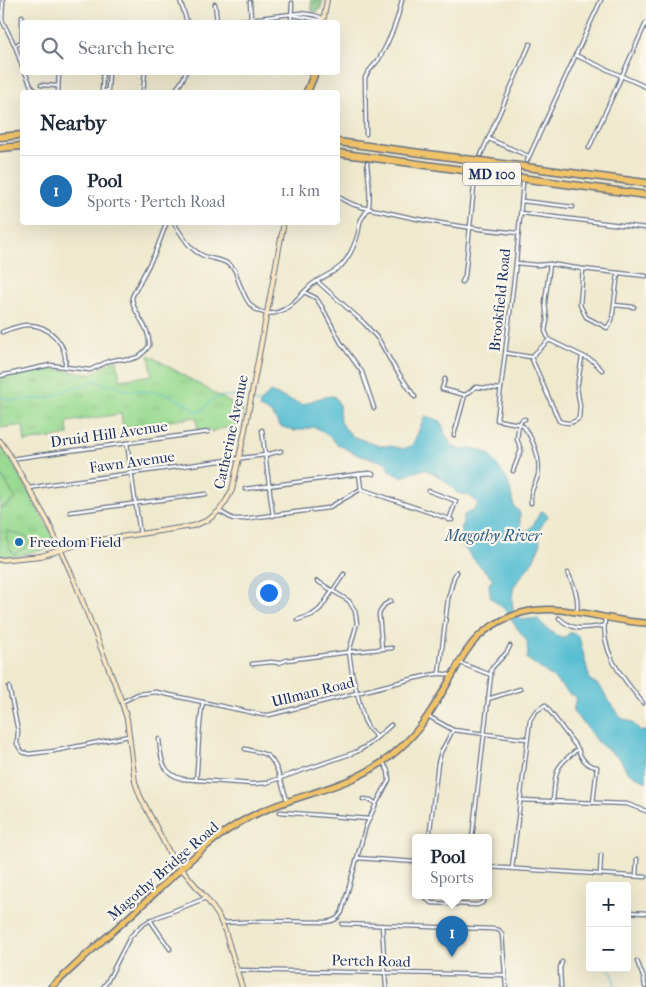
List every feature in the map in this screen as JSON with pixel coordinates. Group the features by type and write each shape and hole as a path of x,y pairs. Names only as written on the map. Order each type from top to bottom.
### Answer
{"highway":[{"path":"310,90 314,75"},
{"path":"0,137 20,135"},
{"name":"MD 100","path":"340,142 646,183"},
{"path":"0,148 20,146"},
{"name":"MD 100","path":"340,153 646,195"}],"main road":[{"path":"323,20 327,0"},
{"path":"318,16 325,11"},
{"name":"Catherine Avenue","path":"0,560 41,556 86,542 193,526 208,520 219,511 232,490 283,225"},
{"path":"0,441 30,488 61,549 122,702 127,718 135,782 140,796 168,850 215,910 222,923 242,987"},
{"name":"Magothy Bridge Road","path":"52,987 203,848 228,830 260,812 357,778 398,750 412,737 428,716 466,651 478,637 494,624 532,610 549,609 633,623 646,623"}],"street":[{"path":"3,0 2,20 20,60"},
{"path":"180,0 186,20"},
{"path":"366,134 365,78 385,49 398,19 402,0"},
{"path":"526,161 601,0"},
{"path":"250,2 251,19"},
{"path":"291,20 292,3"},
{"path":"215,4 217,20"},
{"path":"243,20 300,13 318,16 322,20"},
{"path":"292,15 319,20"},
{"path":"588,148 646,23"},
{"path":"15,46 20,42"},
{"path":"481,155 530,44"},
{"path":"575,56 646,87"},
{"path":"26,75 35,90"},
{"path":"58,90 59,75"},
{"path":"102,90 103,75"},
{"path":"108,90 109,75"},
{"path":"143,90 145,75"},
{"path":"175,90 185,75"},
{"path":"41,85 58,86"},
{"path":"489,139 528,156"},
{"path":"175,225 188,244 197,253 205,257 216,258 234,269 250,305 256,310 267,314 278,312 292,303 314,282 333,273 342,265 354,244 360,223 368,208 367,163"},
{"path":"462,282 465,276 471,229 475,177"},
{"name":"Brookfield Road","path":"520,424 497,420 516,263 523,183"},
{"path":"340,197 353,205 406,217 471,229 519,233"},
{"path":"522,201 572,207"},
{"path":"521,213 646,228"},
{"path":"0,376 50,365 90,370 109,361 128,360 138,357 145,352 150,340 132,297 155,253 166,225"},
{"path":"516,263 550,264 584,270 646,276"},
{"path":"550,264 545,302 547,321 545,331 549,340 593,361 602,370"},
{"path":"584,270 580,305 586,317 607,328 612,320 618,273"},
{"path":"317,281 364,323 379,340 393,365 415,397"},
{"path":"304,292 316,298 322,306 340,342 362,372 374,408"},
{"path":"615,305 634,308"},
{"path":"2,332 25,325 45,329 62,346 66,360 65,366"},
{"path":"531,357 549,340"},
{"path":"506,353 531,357"},
{"path":"531,357 559,421 565,423 571,423 579,418 580,406 577,388 582,357"},
{"path":"445,379 442,389 464,395 475,387 501,389"},
{"path":"454,435 464,395"},
{"path":"513,471 521,450 518,439 520,424 525,418"},
{"path":"520,424 526,429 537,452 538,475 531,492 531,503"},
{"path":"262,430 273,516"},
{"name":"Druid Hill Avenue","path":"13,460 208,432"},
{"path":"127,443 140,534"},
{"name":"Fawn Avenue","path":"30,488 238,459 281,451"},
{"path":"359,474 361,489"},
{"path":"246,489 359,474 373,474"},
{"path":"219,511 233,518 243,519 328,508 361,489 451,520 456,501 429,492"},
{"path":"70,512 206,494"},
{"path":"439,673 448,599 457,572"},
{"path":"568,573 578,601 577,613"},
{"path":"297,620 320,610 344,574"},
{"path":"317,581 349,601 355,611 357,623 349,652 352,673 364,720 377,737"},
{"path":"382,649 379,614 384,605 391,601"},
{"path":"559,618 566,625 572,627 604,626"},
{"path":"605,618 606,640 613,664 643,703"},
{"path":"472,834 491,670 510,646"},
{"path":"252,664 279,663 287,660 392,648"},
{"path":"459,663 491,675"},
{"name":"Ullman Road","path":"122,702 138,694 156,692 269,715 439,673 452,676"},
{"path":"9,687 18,730 17,744 22,752 28,754 54,751 129,736"},
{"path":"488,699 520,689"},
{"path":"196,780 199,724 203,702"},
{"path":"512,868 530,720 535,712 545,705 578,749 585,763 597,768 593,803"},
{"path":"428,716 454,730 527,739"},
{"path":"159,739 162,762 167,771 172,775 179,778 196,780 253,784 280,779 356,752 391,725"},
{"path":"429,834 438,763 441,752 454,730"},
{"path":"245,749 260,752 269,757 275,766 287,802"},
{"path":"553,801 556,774 560,764 578,749"},
{"path":"222,923 263,921 325,922 338,918 342,912 369,819 389,780 388,772 383,762"},
{"path":"363,799 371,800 376,804"},
{"path":"520,800 627,804 646,811"},
{"path":"280,812 369,819"},
{"path":"600,874 601,855"},
{"path":"357,858 412,862"},
{"path":"636,876 637,858"},
{"path":"492,867 646,876"},
{"path":"103,987 130,937 141,926 150,920 206,898"},
{"path":"427,899 431,904 477,905 485,899"},
{"path":"631,912 646,913"},
{"path":"150,920 170,950"},
{"path":"342,924 493,928 499,930 502,934 506,987"},
{"path":"382,926 386,987"},
{"path":"637,961 645,987"},
{"path":"561,987 560,968 562,962"},
{"name":"Pertch Road","path":"237,970 505,975"}],"green space":[{"path":"311,0 323,0 321,8 317,12 312,12"},
{"path":"149,355 243,410 240,426 212,432 209,429 198,431 196,417 123,428 121,414 67,422 68,435 25,442 23,425 0,428 1,377 47,368 91,374 117,360 120,380 152,375"},
{"path":"0,445 10,459 52,535 54,544 52,548 0,558"},
{"path":"0,473 16,499 0,509"},
{"name":"Freedom Field","path":"9,531 31,539 28,546 15,554 13,553 6,538"}],"water":[{"name":"Magothy River","path":"270,392 303,405 318,399 334,396 339,404 340,422 352,436 379,446 404,449 412,445 425,416 441,421 445,434 452,446 460,450 470,448 481,450 489,454 508,481 514,506 520,513 520,523 523,529 528,531 540,512 543,511 548,516 539,530 540,545 533,561 514,586 513,609 521,620 538,619 549,630 563,639 569,633 575,633 579,637 590,680 597,684 604,692 608,701 621,718 632,722 641,731 646,731 646,782 627,771 620,759 596,741 573,712 576,697 568,693 552,677 526,658 528,656 527,641 514,624 508,612 491,598 489,584 493,579 458,541 464,515 475,509 478,503 468,495 457,493 447,482 424,469 402,477 389,471 385,462 358,455 337,444 315,427 294,431 280,426 271,413 259,408 261,402"}],"waterway":[{"name":"Magothy River","path":"0,396 7,399 20,400 49,398 72,387 85,385 94,380 101,384 116,385 123,390 158,392 171,396 191,406 196,412 202,411 211,401 221,396 233,396 245,400"},
{"name":"Magothy River","path":"253,402 261,402"},
{"path":"611,972 616,987"}],"place":[{"name":"Freedom Field","path":"19,542"},
{"name":"Pool","path":"452,957"}]}
